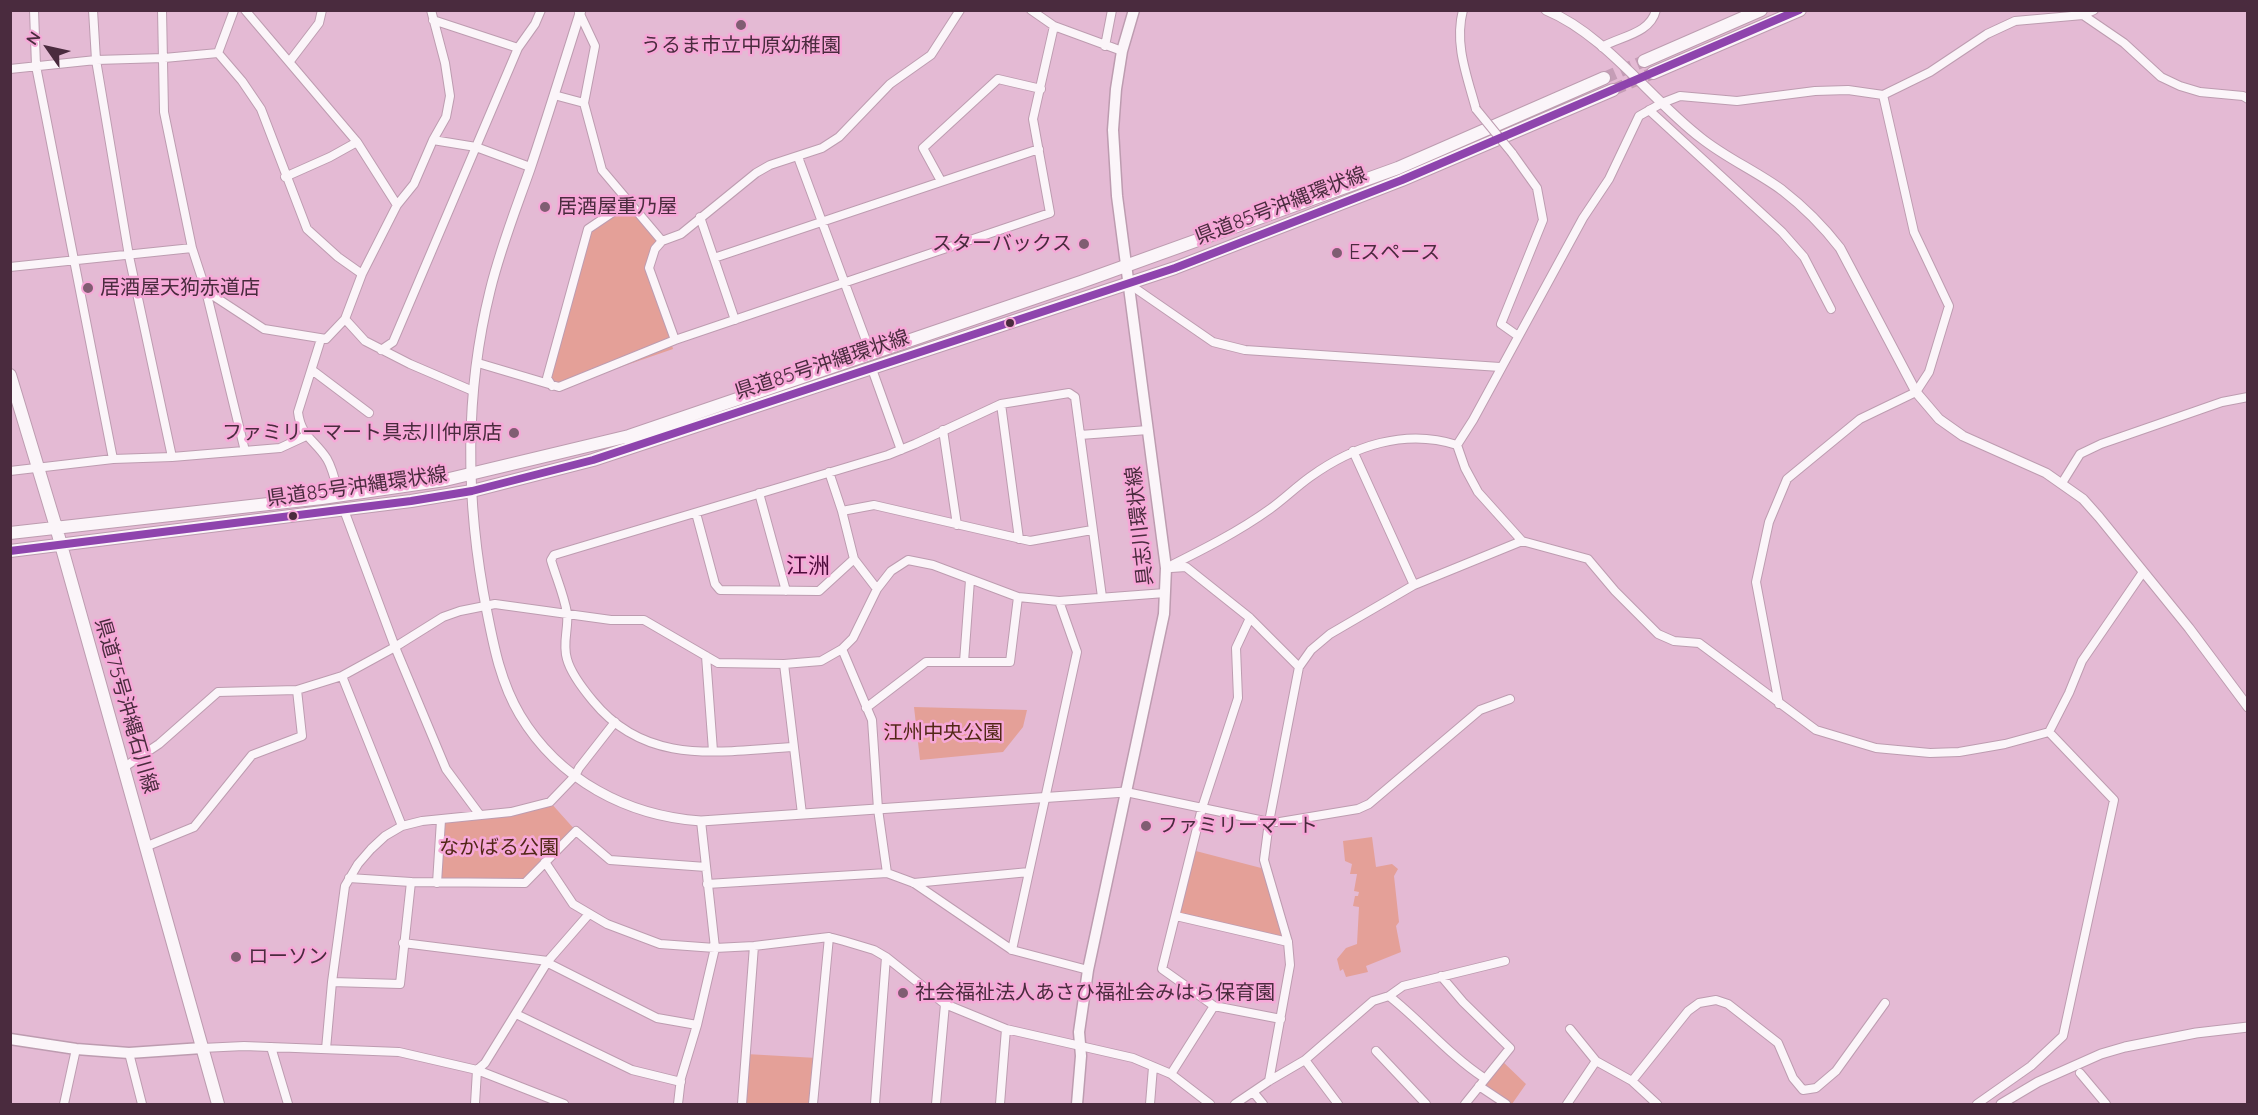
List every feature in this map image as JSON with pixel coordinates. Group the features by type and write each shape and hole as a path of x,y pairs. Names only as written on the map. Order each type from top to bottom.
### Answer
{"main road":[{"name":"具志川環状線","path":"1077,1104 1082,1005 1088,970 1164,614 1166,568 1117,196 1113,130 1122,51 1134,10"},
{"path":"1644,61 1761,10"},
{"path":"1653,74 1800,10"},
{"name":"県道85号沖縄環状線","path":"10,533 339,496 446,480 629,436 1127,266 1398,168 1604,78"},
{"name":"県道85号沖縄環状線","path":"10,551 344,510 472,490 593,460 1174,268 1402,180 1613,90"},
{"name":"県道75号沖縄石川線","path":"10,375 56,527 218,1104"},
{"path":"11,1040 76,1049 129,1053 202,1048"}],"street":[{"path":"34,10 36,66 113,459"},
{"path":"93,10 96,60 129,256 172,458"},
{"path":"162,10 164,112 192,248 206,291 245,451"},
{"path":"218,53 234,10"},
{"path":"245,10 357,142 397,205"},
{"path":"290,61 319,23 322,10"},
{"path":"206,291 264,328 326,339 345,319 362,274 397,205 414,184 433,140 446,117 450,96 445,63 431,10"},
{"path":"381,350 393,342 518,48 535,24 541,10"},
{"path":"675,340 649,268 655,249 662,241 681,234 756,173 770,165 822,148 839,137 890,84 931,55 960,10"},
{"path":"1031,10 1054,26 1122,51"},
{"path":"1105,46 1112,10"},
{"path":"1463,10 1459,31 1462,58 1476,109 1537,188 1543,219 1501,324 1518,336"},
{"path":"1546,10 1575,26 1602,47 1702,138 1781,189 1826,230 1840,248 1916,392 1939,419 1963,436 2046,473 2083,499 2189,628 2247,707"},
{"path":"1602,47 1615,39 1640,32 1654,20 1656,10"},
{"path":"1457,445 1473,420 1583,218 1609,179 1639,116 1680,96 1737,101 1815,91 1848,90 1884,95 1930,72 1987,33 2015,21 2083,15 2094,10"},
{"path":"580,12 490,291 473,391 472,474 476,550 501,674 519,714 544,747 574,776 606,796 630,807 664,816 701,820 1126,792 1269,822 1280,822 1358,810 1369,804 1480,710 1510,699"},
{"path":"580,12 595,46 584,102 602,170 662,241"},
{"path":"2083,15 2124,44 2162,77 2200,92 2243,96 2247,99"},
{"path":"433,20 518,48"},
{"path":"477,363 559,387 675,340 1050,213 1034,120 1054,26"},
{"path":"10,69 96,60 164,58 218,53"},
{"path":"218,53 242,81 261,109 285,177 307,229 338,257 362,274"},
{"path":"941,181 923,148 940,132 998,79 1041,89"},
{"path":"554,95 584,102"},
{"path":"1779,704 1756,582 1769,522 1787,479 1860,419 1916,392 1929,372 1949,306 1914,232 1884,95"},
{"path":"1649,110 1782,232 1803,257 1831,309"},
{"path":"433,140 476,147 530,168"},
{"path":"285,177 357,142"},
{"path":"714,258 1039,149"},
{"path":"798,157 871,354"},
{"path":"552,386 547,378 588,229 628,202"},
{"path":"700,217 735,320"},
{"path":"10,267 192,248"},
{"path":"1129,284 1213,342 1245,350 1500,367"},
{"path":"345,319 365,341 473,391"},
{"path":"321,339 298,412 299,423 306,436 328,460 339,496"},
{"path":"872,369 901,450"},
{"path":"312,370 369,413"},
{"path":"794,747 686,752 651,743 615,722 584,690 567,659 565,647 567,614 551,560 554,555 901,450 1001,404 1069,393 1075,397 1102,597"},
{"path":"2062,483 2080,454 2101,444 2222,402 2247,397"},
{"path":"1001,404 1019,540"},
{"path":"944,430 957,525"},
{"path":"1080,435 1148,430"},
{"path":"10,471 113,459 172,458 280,448 306,436"},
{"path":"1166,568 1210,546 1271,509 1310,476 1353,451 1386,440 1441,440 1457,445"},
{"path":"1457,445 1465,468 1478,492 1522,541 1588,559 1615,591 1658,634 1674,641 1698,643 1816,730 1876,748 1930,753 1959,752 2005,744 2049,732 2069,693 2082,660 2143,572"},
{"path":"1353,451 1414,585"},
{"path":"829,472 854,559 877,589"},
{"path":"759,493 786,591"},
{"path":"842,511 874,505 1030,541 1092,530"},
{"path":"344,510 395,647 446,769 480,815"},
{"path":"696,513 715,584 720,590 819,591 854,559"},
{"path":"1269,1081 1290,965 1288,942 1264,860 1269,822 1299,667 1311,650 1330,634 1414,585 1522,541"},
{"path":"123,768 159,744 218,692 297,690 342,676 443,617 486,605 495,604 611,620 644,620 718,663 784,664 821,661 842,649 853,638 877,589 891,571 908,560 933,565 1018,597 1059,601 1165,593"},
{"path":"1166,568 1186,567 1250,618 1299,667"},
{"path":"964,662 970,580"},
{"path":"866,708 926,662 1010,662 1018,597"},
{"path":"1012,950 1077,652 1059,601"},
{"path":"1250,618 1236,648 1238,698 1202,808 1162,969 1214,1006 1281,1019"},
{"path":"842,649 872,720 887,873"},
{"path":"706,656 713,752"},
{"path":"784,664 802,814"},
{"path":"342,676 402,826"},
{"path":"145,847 194,827 252,755 302,736 297,690"},
{"path":"326,1049 345,885 371,849 385,836 402,826 422,821 511,813 550,802 574,776 615,722"},
{"path":"1977,1104 2031,1066 2064,1036 2114,800 2049,732"},
{"path":"437,883 441,820"},
{"path":"678,1104 681,1083 715,948 701,820"},
{"path":"349,878 437,883 525,883 576,831 610,860 706,867"},
{"path":"545,862 573,904 607,924 660,944 715,948 829,937 874,950 945,1004 1006,1029 1133,1058 1171,1074 1210,1104"},
{"path":"914,883 1029,872"},
{"path":"707,884 887,873 914,883 1012,950 1088,970"},
{"path":"332,982 400,984 411,882"},
{"path":"475,1104 477,1070 485,1062 548,962 589,914"},
{"path":"1176,916 1288,942"},
{"path":"813,1104 829,937"},
{"path":"403,943 548,962 657,1018 697,1025"},
{"path":"742,1104 754,946"},
{"path":"875,1104 886,957"},
{"path":"1235,1104 1305,1060 1373,1001 1389,996 1403,986 1505,961"},
{"path":"1441,976 1463,1002 1510,1048 1465,1104"},
{"path":"1389,996 1408,1011 1506,1104"},
{"path":"1632,1081 1688,1011 1699,1003 1716,1000 1728,1004 1778,1043 1793,1078 1803,1090 1816,1088 1836,1071 1885,1003"},
{"path":"936,1104 945,1004"},
{"path":"1171,1074 1214,1006"},
{"path":"516,1014 632,1070 681,1083"},
{"path":"2001,1104 2038,1082 2076,1064 2125,1047 2196,1033 2247,1027"},
{"path":"1000,1104 1006,1029"},
{"path":"1570,1029 1596,1061 1632,1081 1657,1104"},
{"path":"202,1048 244,1046 399,1052 477,1070 548,1101 564,1104"},
{"path":"271,1047 288,1104"},
{"path":"64,1104 76,1049"},
{"path":"1376,1051 1426,1104"},
{"path":"129,1053 142,1104"},
{"path":"1305,1060 1338,1104"},
{"path":"1567,1104 1596,1061"},
{"path":"1150,1104 1154,1067"},
{"path":"2080,1073 2106,1104"},
{"path":"1254,1093 1263,1104"}],"green space":[{"path":"629,203 661,241 651,268 673,349 560,388 546,378 590,227"},
{"name":"江州中央公園","path":"914,707 1027,710 1023,727 1003,752 920,760"},
{"name":"なかばる公園","path":"550,802 576,831 525,883 437,883 441,820"},
{"path":"1372,837 1376,867 1392,864 1398,869 1394,876 1399,922 1396,926 1401,952 1366,966 1368,972 1346,977 1343,969 1340,971 1337,959 1346,948 1357,944 1359,907 1353,906 1355,896 1358,896 1359,892 1354,891 1357,874 1350,874 1352,864 1345,861 1343,841"},
{"path":"1192,850 1265,869 1288,941 1176,916"},
{"path":"746,1054 817,1058 813,1104 742,1104"},
{"path":"1500,1059 1526,1084 1512,1104 1507,1104 1478,1085"}],"tunnel":[{"path":"1604,78 1644,61"},
{"path":"1613,90 1653,73"}],"transit line":[{"path":"10,551 411,501 472,491 593,460 1175,268 1402,180 1799,10"}],"place":[{"name":"うるま市立中原幼稚園","path":"741,25"},
{"name":"居酒屋重乃屋","path":"545,207"},
{"name":"スターバックス","path":"1084,244"},
{"name":"Eスペース","path":"1337,253"},
{"name":"居酒屋天狗赤道店","path":"88,288"},
{"name":"ファミリーマート具志川仲原店","path":"514,433"},
{"name":"ファミリーマート","path":"1146,826"},
{"name":"ローソン","path":"236,957"},
{"name":"社会福祉法人あさひ福祉会みはら保育園","path":"903,993"}],"district":[{"name":"江洲","path":"808,566"}]}
